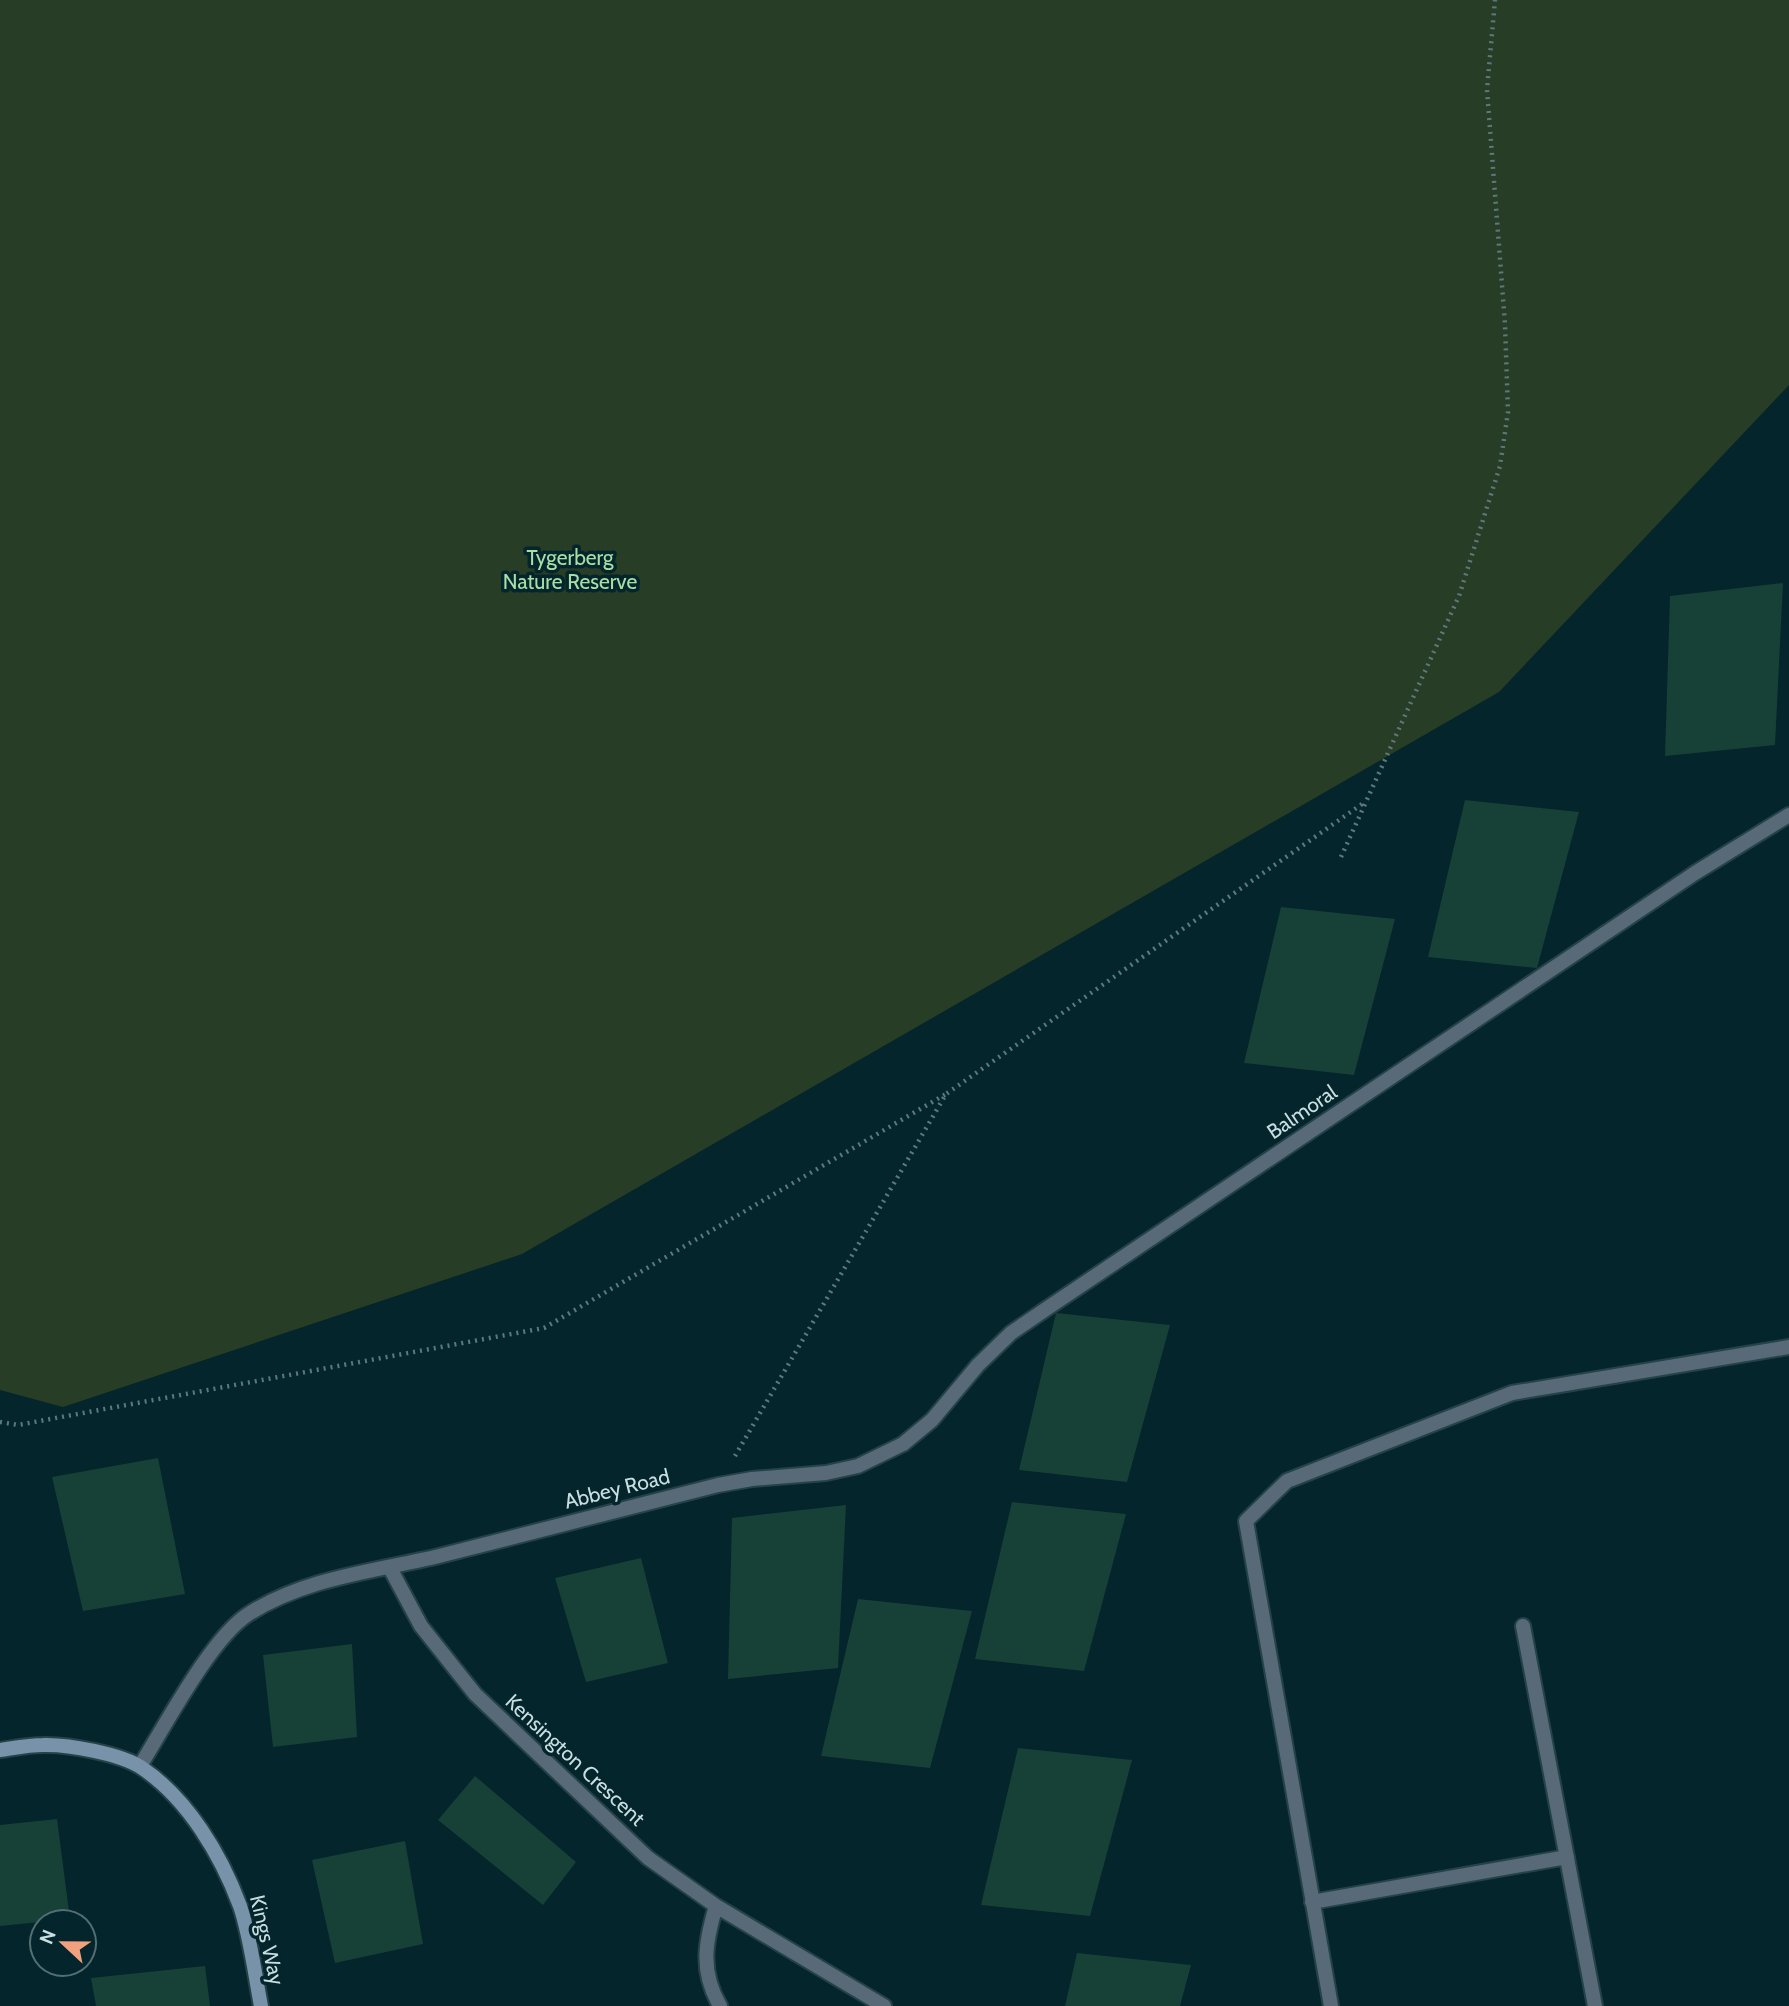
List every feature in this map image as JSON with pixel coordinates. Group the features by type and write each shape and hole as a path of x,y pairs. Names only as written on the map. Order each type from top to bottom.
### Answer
{"street":[{"name":"Balmoral","path":"858,1466 903,1444 933,1420 978,1365 1011,1333 1695,873 1789,815"},
{"path":"1331,2006 1246,1521 1287,1481 1512,1393 1789,1347"},
{"name":"Abbey Road","path":"140,1766 216,1646 245,1616 281,1597 340,1578 390,1568 718,1485 752,1479 826,1473 858,1466"},
{"name":"Kensington Crescent","path":"390,1568 421,1626 475,1694 649,1858 716,1906 884,2006"},
{"path":"1523,1626 1595,2006"},
{"name":"Kings Way","path":"0,1750 43,1745 93,1751 140,1766 166,1788 200,1825 220,1860 241,1908 261,2006"},
{"path":"1312,1902 1567,1857"},
{"path":"716,1906 709,1931 706,1959 709,1987 720,2006"}],"path":[{"path":"1340,856 1459,596 1500,466 1508,412 1505,324 1487,90 1495,0"},
{"path":"0,1422 18,1425 544,1328 946,1094 1365,802"},
{"path":"718,1485 946,1094"}],"green space":[{"name":"Tygerberg Nature Reserve","path":"0,0 1789,0 1789,385 1499,692 522,1254 63,1407 0,1390"}],"building":[{"path":"1783,583 1775,745 1665,756 1670,596"},
{"path":"1465,800 1579,812 1537,968 1428,957"},
{"path":"1281,907 1395,919 1354,1075 1244,1063"},
{"path":"1056,1313 1170,1325 1127,1482 1019,1470"},
{"path":"158,1458 185,1594 83,1611 52,1477"},
{"path":"1012,1502 1126,1514 1084,1671 975,1659"},
{"path":"846,1505 838,1668 728,1679 732,1518"},
{"path":"641,1558 668,1663 586,1682 555,1578"},
{"path":"858,1599 972,1611 930,1768 821,1756"},
{"path":"352,1644 357,1737 273,1747 263,1655"},
{"path":"1018,1748 1132,1760 1090,1916 981,1905"},
{"path":"475,1776 576,1862 543,1905 438,1820"},
{"path":"57,1819 69,1908 28,1908 28,1923 0,1926 0,1825"},
{"path":"405,1841 423,1944 335,1963 312,1860"},
{"path":"1077,1953 1191,1965 1180,2006 1065,2006"},
{"path":"205,1966 210,2006 96,2006 91,1978"}]}
